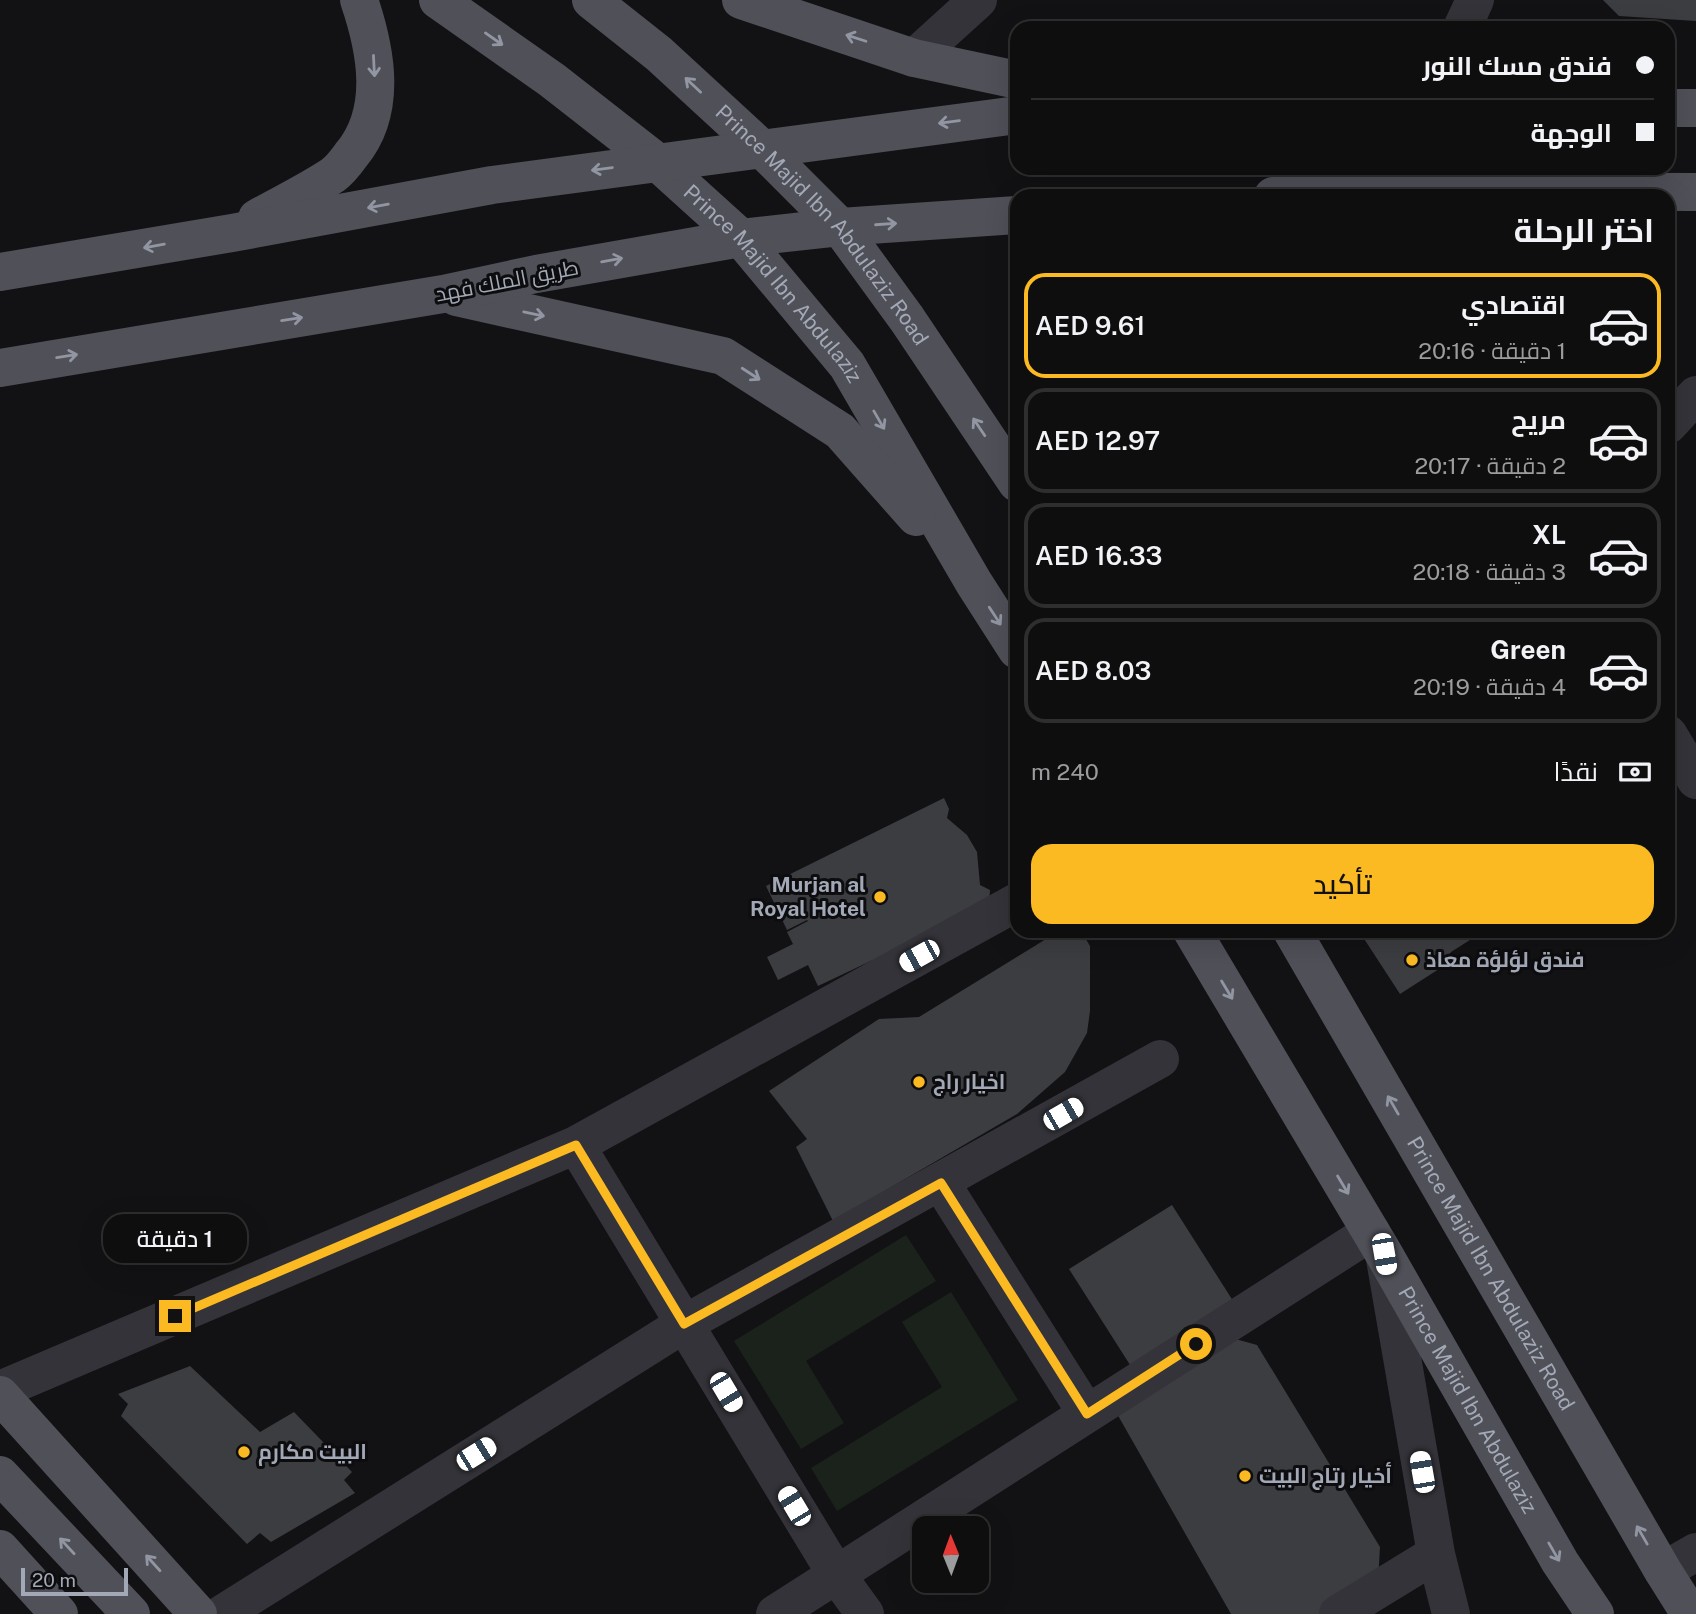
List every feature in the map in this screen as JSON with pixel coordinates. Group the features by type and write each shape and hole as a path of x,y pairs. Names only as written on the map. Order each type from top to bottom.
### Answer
{"main road":[{"path":"232,233 336,174 361,143 374,114 375,65 370,32 359,0"},
{"name":"Prince Majid Ibn Abdulaziz","path":"438,0 552,80 657,162 741,238 847,365 974,583 1010,639"},
{"name":"Prince Majid Ibn Abdulaziz Road","path":"591,0 659,54 760,147 840,228 907,319 1010,473"},
{"path":"741,0 914,58 1010,79"},
{"path":"1675,108 1696,108"},
{"path":"0,272 492,185 760,147 1010,116"},
{"path":"1675,192 1696,192"},
{"name":"طريق الملك فهد","path":"0,368 443,294 536,274 741,238 1010,216"},
{"path":"443,294 723,356 840,431 974,583"},
{"name":"Prince Majid Ibn Abdulaziz","path":"1196,938 1378,1243 1560,1562 1595,1614"},
{"name":"Prince Majid Ibn Abdulaziz Road","path":"1296,938 1690,1614"},
{"path":"0,1393 198,1614"},
{"path":"0,1475 131,1614"},
{"path":"0,1549 59,1614"}],"street":[{"path":"914,58 978,0"},
{"path":"1465,21 1475,0"},
{"path":"1675,418 1696,395"},
{"path":"1675,746 1696,780"},
{"path":"0,1393 576,1145 1010,906"},
{"path":"222,1614 684,1324 1160,1059"},
{"path":"576,1145 836,1574 865,1614"},
{"path":"941,1183 1087,1414"},
{"path":"775,1614 1087,1414 1378,1243 1436,1554 1451,1614"},
{"path":"1663,1571 1696,1552"},
{"path":"1338,1614 1436,1554"}],"shaded area":[{"path":"906,1235 936,1281 806,1361 844,1423 801,1449 734,1341"},
{"path":"951,1292 1018,1400 837,1511 811,1468 942,1387 902,1322"}],"building":[{"path":"1603,0 1696,0 1696,21 1619,16"},
{"name":"Murjan al Royal Hotel","path":"944,798 949,809 947,818 967,835 977,852 980,885 990,890 989,905 818,986 808,965 778,980 767,957 793,944 787,932 808,921 787,930 766,886"},
{"name":"اخيار راج","path":"1048,938 1085,938 1090,946 1090,1011 1087,1033 1065,1072 1017,1114 833,1221 796,1147 807,1139 769,1091 879,1019 919,1017"},
{"name":"فندق لؤلؤة معاذ","path":"1364,938 1473,938 1451,952 1439,969 1400,994"},
{"path":"1172,1205 1235,1304 1132,1368 1069,1269"},
{"name":"أخيار رتاج البيت","path":"1232,1338 1257,1345 1380,1547 1378,1581 1319,1614 1231,1614 1112,1405"},
{"name":"البيت مكارم","path":"190,1366 260,1432 294,1412 352,1472 344,1480 355,1493 271,1542 260,1533 247,1544 121,1416 128,1404 118,1394"}],"place":[{"name":"Murjan al Royal Hotel","path":"880,897"},
{"name":"فندق لؤلؤة معاذ","path":"1412,960"},
{"name":"اخيار راج","path":"919,1082"},
{"name":"البيت مكارم","path":"244,1452"},
{"name":"أخيار رتاج البيت","path":"1245,1476"}],"route":[{"path":"175,1316 576,1145 684,1324 941,1183 1087,1414 1196,1344"}]}
